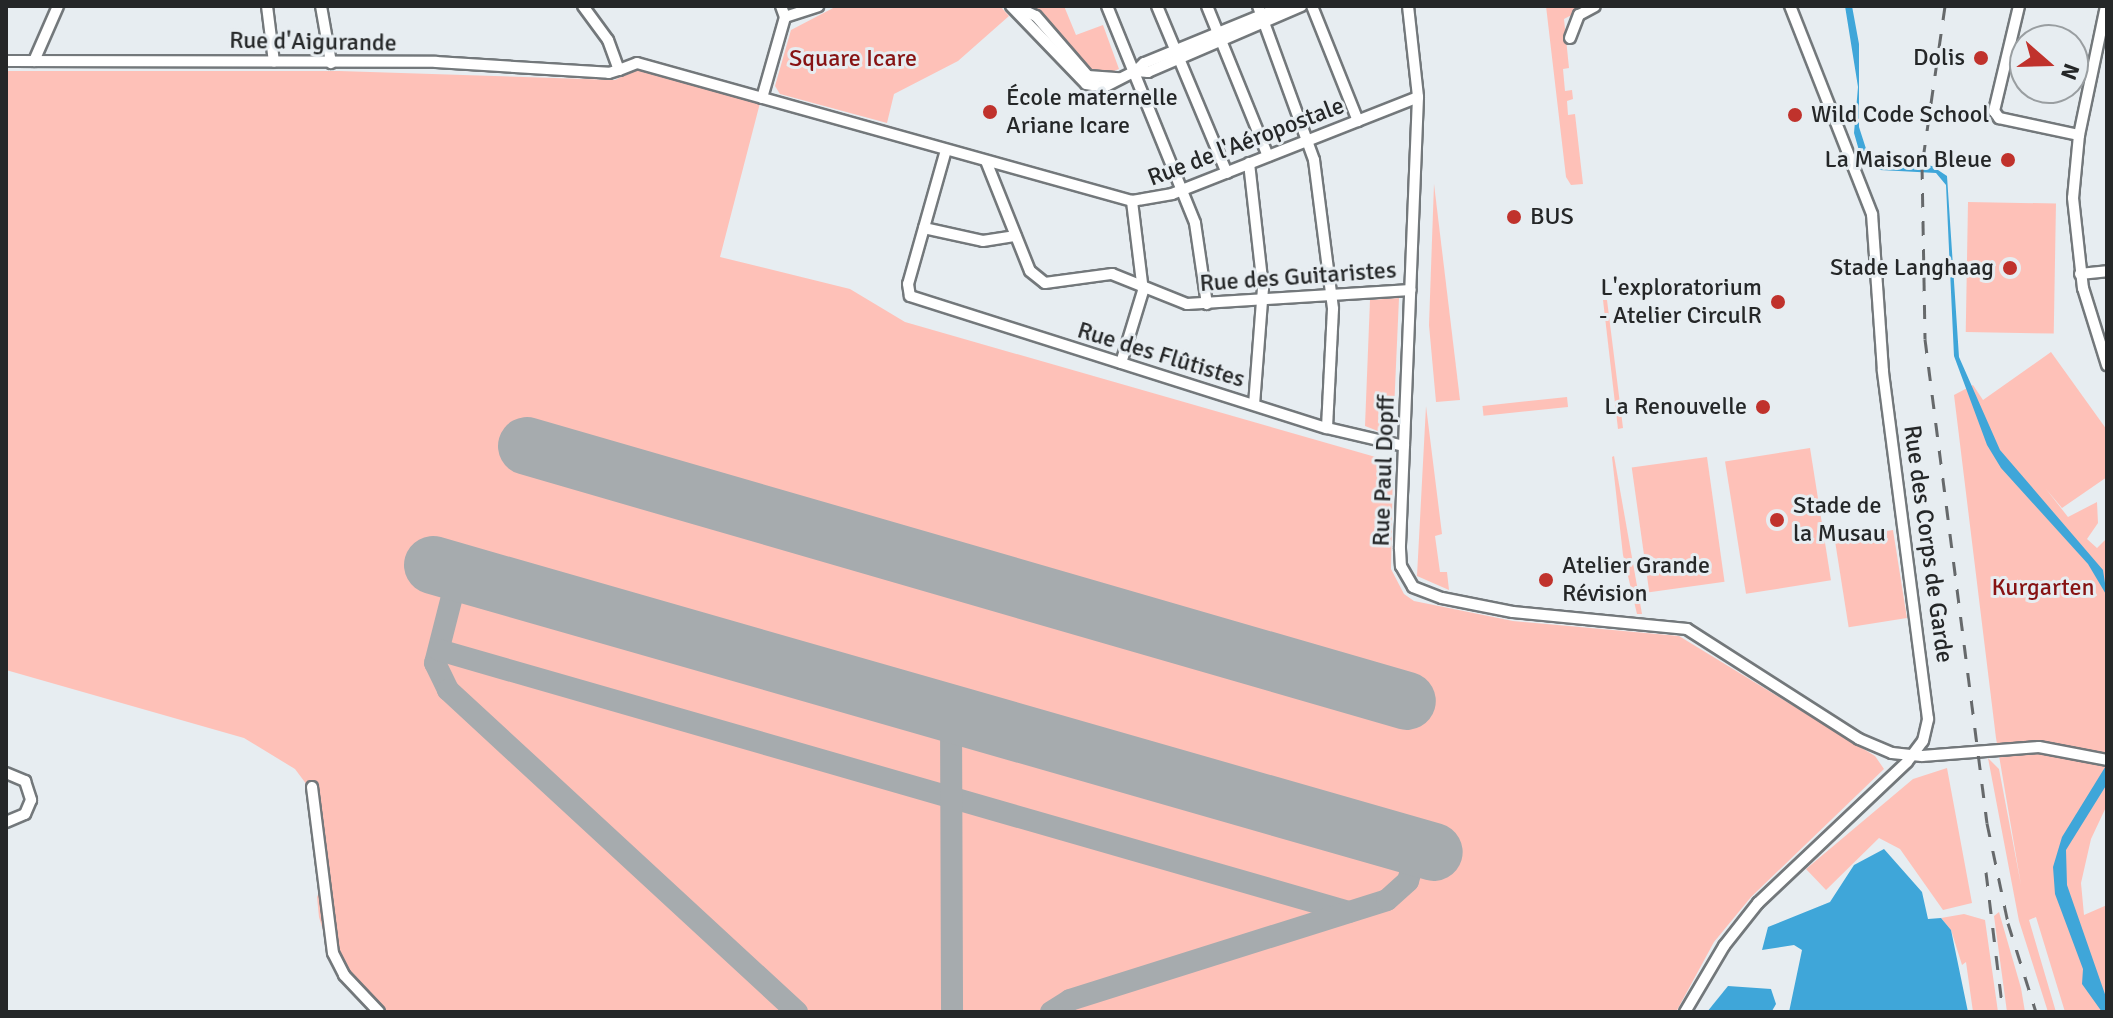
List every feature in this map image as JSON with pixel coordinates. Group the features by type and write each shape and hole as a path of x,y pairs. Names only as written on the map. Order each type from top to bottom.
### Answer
{"street":[{"path":"34,61 58,6"},
{"path":"267,6 274,62"},
{"path":"321,6 331,63"},
{"path":"583,6 608,40 619,70"},
{"path":"762,98 785,17 781,6"},
{"path":"785,17 818,6"},
{"path":"1013,6 1036,16 1088,76 1119,78 1136,71 1148,72 1176,54 1284,6"},
{"path":"1107,6 1136,71 1198,230 1207,304"},
{"path":"1157,6 1227,173"},
{"path":"1207,6 1268,156"},
{"path":"1262,15 1301,6"},
{"path":"1312,6 1358,121"},
{"name":"Rue Paul Dopff","path":"1408,6 1418,97 1401,566 1423,593 1513,612 1687,629 1859,739 1912,756"},
{"path":"1570,38 1579,15 1595,6"},
{"name":"Rue des Corps de Garde","path":"1685,1012 1724,946 1758,903 1912,756 1926,728 1927,688 1883,371 1872,214 1790,6"},
{"path":"2019,6 1994,111 1999,118 2079,135"},
{"path":"2106,6 2079,135 2073,201 2080,274 2107,365"},
{"path":"1262,15 1310,139 1331,295 1327,428"},
{"name":"Rue d'Aigurande","path":"6,61 274,62 619,70 637,63 762,98"},
{"name":"Rue de l'Aéropostale","path":"762,98 1132,201 1182,190 1418,97"},
{"path":"946,150 924,228 983,241 1016,236"},
{"name":"Rue des Guitaristes","path":"986,161 1030,271 1045,283 1107,274 1143,285 1174,302 1207,304 1411,290"},
{"path":"1249,163 1262,301 1254,404"},
{"path":"1121,363 1143,285 1132,201"},
{"name":"Rue des Flûtistes","path":"924,228 908,295 1327,428 1404,446"},
{"path":"2080,274 2107,271"},
{"path":"1912,756 2024,747 2105,760"},
{"path":"6,773 25,781 31,800 25,814 6,822"},
{"path":"312,787 333,953 344,975 379,1012"}],"green space":[{"name":"Square Icare","path":"837,6 1000,6 1009,16 958,61 894,94 887,123 780,94 775,86 791,30"},
{"path":"1031,6 1064,6 1076,35 1103,25 1119,69 1104,75 1090,70"},
{"path":"1546,6 1589,6 1564,19 1569,68 1563,69 1565,91 1572,90 1573,99 1567,101 1568,115 1575,114 1583,184 1571,185 1566,177"},
{"path":"641,67 760,103 720,257 850,289 905,322 1393,462 1391,569 1404,594 1414,601 1513,621 1679,636 1875,756 1884,769 1751,897 1714,942 1676,1012 376,1012 334,967 319,917 317,897 322,886 307,785 295,769 244,738 6,670 6,71 339,71 615,80"},
{"path":"1434,184 1460,400 1436,402 1429,325"},
{"name":"Stade Langhaag","path":"1968,202 2056,204 2054,334 1966,332"},
{"path":"1399,298 1393,432 1388,435 1365,426 1370,300"},
{"path":"1603,300 1607,300 1623,428 1618,429"},
{"name":"Kurgarten","path":"2051,352 2107,430 2107,477 2062,508 2046,489 2068,517 2097,502 2098,523 2087,539 2097,548 2107,538 2107,805 2091,839 2081,883 2084,915 2107,905 2107,1012 2065,1012 2036,917 2029,920 2056,1012 2048,1012 2019,921 1988,758 1999,769 2021,885 1996,738 1954,395 1973,385 1983,400"},
{"path":"1567,397 1568,407 1484,416 1482,406"},
{"path":"1426,406 1442,534 1435,536 1440,572 1447,572 1449,590 1417,576"},
{"name":"Stade de la Musau","path":"1810,448 1831,580 1746,594 1725,461"},
{"path":"1612,457 1642,614 1637,614 1623,555"},
{"path":"1707,457 1725,582 1649,592 1632,468"},
{"path":"1893,530 1907,618 1849,627 1835,539"},
{"path":"1947,768 1972,903 1943,910 1900,849 1879,838 1826,890 1806,869 1913,779"},
{"path":"1999,912 2025,1012 2007,1012 1994,916"},
{"path":"1964,914 1985,920 1998,1012 1973,1012 1966,962 1962,965 1951,930 1941,918"}],"water":[{"path":"1845,6 1852,6 1859,44 1859,127 1869,158 1932,166 1947,176 1959,357 2000,450 2103,570 2107,596 2088,564 2001,468 1987,445 1954,356 1946,185 1936,173 1880,170 1862,161 1854,133 1858,87"},
{"path":"2107,764 2107,784 2066,850 2067,885 2107,1000 2107,1012 2102,1012 2082,984 2083,969 2055,894 2053,867 2062,837"},
{"path":"1884,849 1922,892 1928,919 1941,918 1951,930 1968,1012 1789,1012 1802,950 1794,945 1762,950 1768,927 1830,902 1854,865"},
{"path":"1728,986 1771,989 1776,1004 1772,1011 1707,1012"}],"taxiway":[{"path":"458,573 435,663 448,690 797,1012"},
{"path":"439,650 1349,912"},
{"path":"951,714 952,1012"},
{"path":"1051,1012 1070,1000 1387,900 1408,881 1418,847"}],"runway":[{"path":"527,446 1407,701"},
{"path":"433,565 1434,852"}],"railway":[{"path":"1945,6 1922,165 1925,339 1987,823 2008,923 2036,1012"},
{"path":"1986,872 2003,1012"}],"place":[{"name":"Dolis","path":"1981,58"},
{"name":"École maternelle Ariane Icare","path":"990,112"},
{"name":"Wild Code School","path":"1795,115"},
{"name":"La Maison Bleue","path":"2008,160"},
{"name":"BUS","path":"1514,217"},
{"name":"Stade Langhaag","path":"2010,268"},
{"name":"L'exploratorium - Atelier CirculR","path":"1778,302"},
{"name":"La Renouvelle","path":"1763,407"},
{"name":"Stade de la Musau","path":"1777,520"},
{"name":"Atelier Grande Révision","path":"1546,580"}]}
